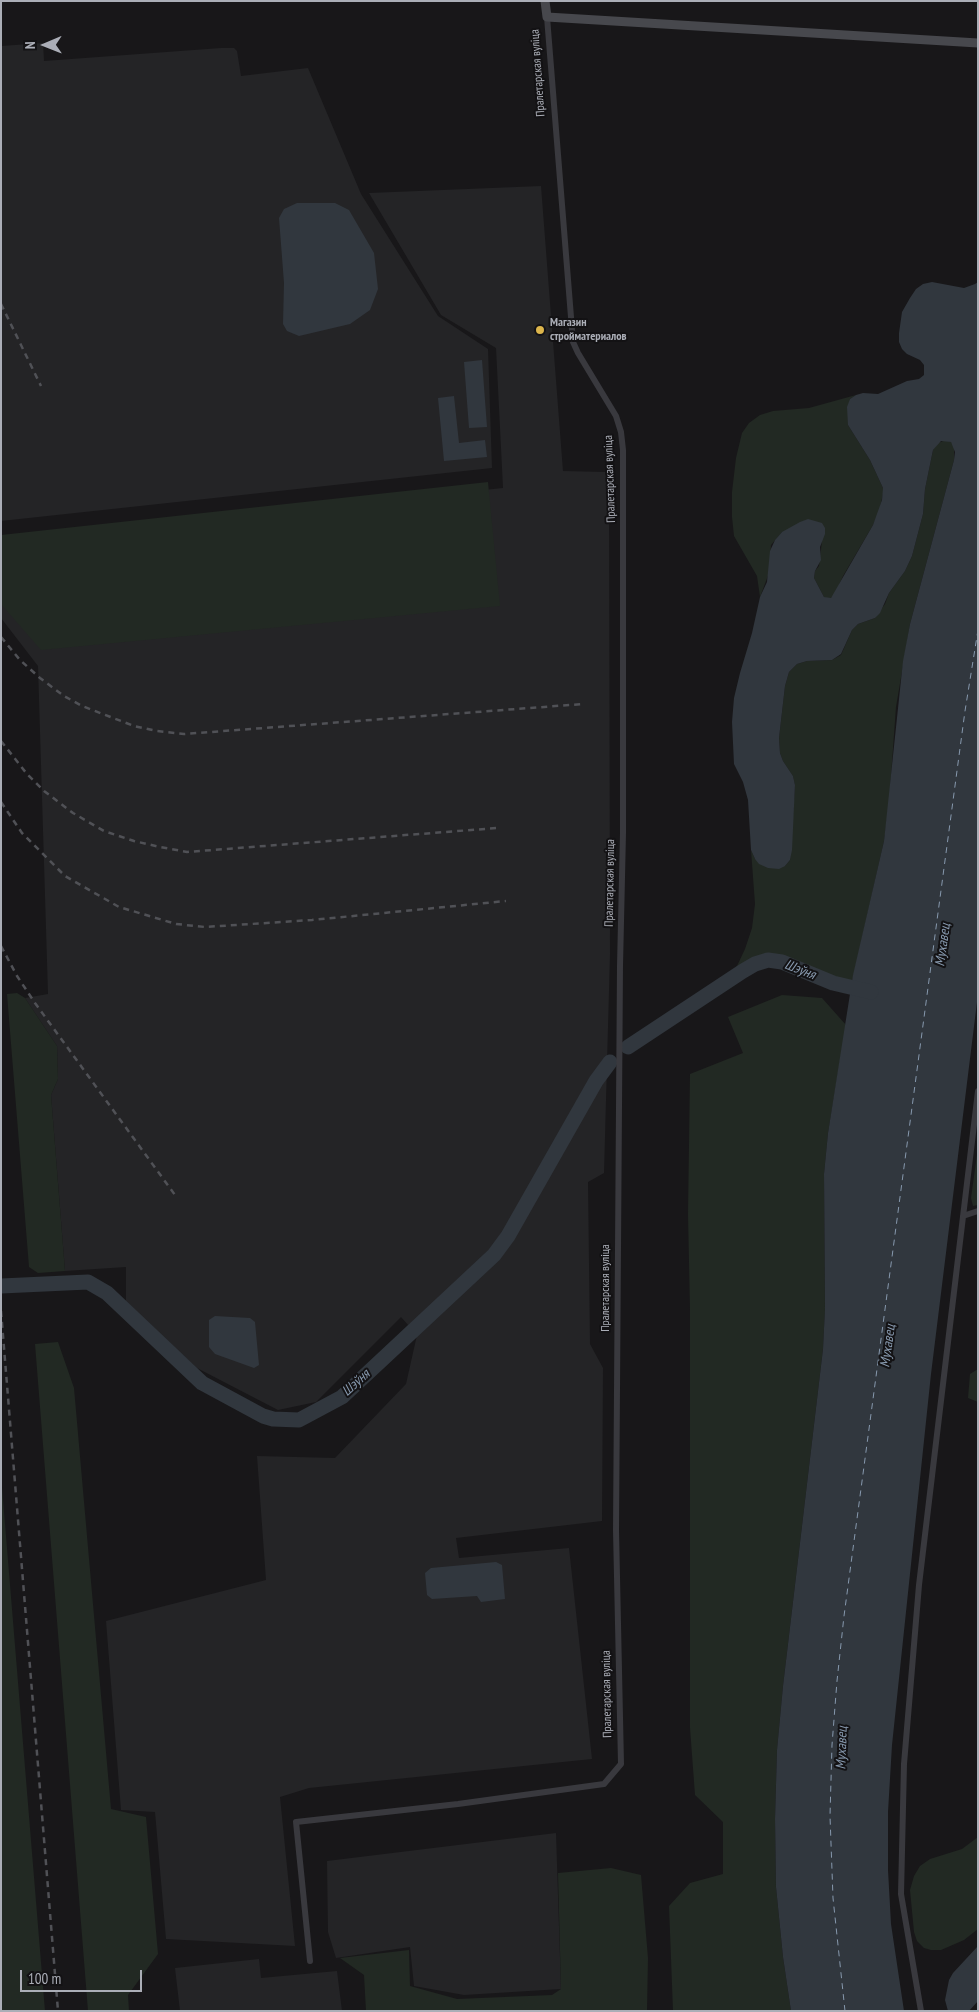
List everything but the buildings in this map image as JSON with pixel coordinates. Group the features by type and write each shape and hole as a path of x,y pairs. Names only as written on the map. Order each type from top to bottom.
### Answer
{"main road":[{"name":"Пралетарская вуліца","path":"545,1 547,17 978,43"}],"street":[{"name":"Пралетарская вуліца","path":"310,1961 296,1822 458,1804 604,1784 621,1764 616,1520 620,966 623,834 624,450 616,416 573,342 547,17"},
{"path":"921,2011 901,1894 904,1764 919,1585 978,1091"},
{"path":"962,1216 978,1211"}],"shaded area":[{"path":"43,43 44,61 234,48 237,51 241,76 308,68 361,194 438,316 488,349 492,468 1,521 1,46"},
{"path":"541,186 563,471 605,472 609,483 610,954 604,1173 588,1182 590,1344 603,1368 602,1521 456,1538 459,1558 569,1548 592,1759 309,1788 280,1797 295,1946 166,1939 155,1812 121,1810 106,1621 266,1580 257,1456 335,1458 406,1384 417,1335 401,1317 316,1402 278,1410 197,1368 126,1304 126,1267 65,1271 51,1095 58,1079 57,1046 25,998 48,994 38,666 1,618 1,538 10,539 503,488 496,348 441,315 369,193"},
{"path":"856,395 850,399 848,425 870,460 883,488 879,512 873,525 843,576 835,594 827,599 814,578 815,571 819,566 822,541 782,532 771,545 769,573 760,597 757,576 734,536 732,492 736,458 742,433 749,423 760,415 773,411 809,408"},
{"path":"946,440 954,446 954,460 910,624 896,707 889,804 884,841 851,987 833,983 782,962 768,960 755,964 725,983 737,966 752,928 755,904 751,850 755,859 785,866 790,860 795,785 793,776 780,753 779,738 785,686 789,672 797,664 807,661 832,660 841,655 852,630 858,624 875,618 885,604 889,593 905,571 912,556 923,514 925,489 933,450 938,443"},
{"path":"488,482 500,606 41,650 1,604 1,535"},
{"path":"17,993 25,998 57,1046 58,1079 51,1095 65,1271 38,1273 29,1267 7,994"},
{"path":"782,995 822,998 846,1025 828,1133 824,1174 825,1308 823,1349 777,1750 776,1887 791,2011 673,2011 669,1906 690,1883 723,1874 723,1822 695,1795 690,1728 690,1310 688,1214 690,1074 743,1053 728,1017"},
{"path":"978,1147 978,1205 973,1206 971,1198"},
{"path":"58,1342 74,1388 111,1809 146,1817 158,1954 128,1995 129,2011 88,2011 35,1344"},
{"path":"978,1369 978,1402 968,1398 970,1374"},
{"path":"1,1475 45,2011 1,2011"},
{"path":"556,1833 561,1989 464,1995 414,1986 410,1947 336,1958 328,1932 327,1861"},
{"path":"978,1837 978,1929 964,1940 941,1950 924,1948 917,1941 914,1932 910,1890 914,1876 920,1866 930,1859 962,1849"},
{"path":"611,1868 641,1875 648,1958 647,2011 366,2011 364,1975 340,1958 409,1950 410,1986 457,1999 552,1995 561,1989 558,1873"},
{"path":"259,1959 261,1978 337,1971 342,2011 180,2011 175,1968"}],"water":[{"path":"297,203 335,203 349,210 374,253 378,289 370,310 350,324 299,336 287,331 283,324 284,283 279,218 284,209"},
{"name":"Мухавец","path":"932,282 964,288 978,282 978,994 931,1374 892,1745 888,1812 888,1870 891,1924 904,2011 791,2011 776,1887 777,1750 823,1349 825,1308 824,1174 828,1133 853,975 884,841 903,661 910,624 954,460 955,452 951,442 941,441 933,450 925,489 923,514 912,556 905,571 889,593 880,613 875,618 858,624 852,630 841,654 832,660 807,661 797,664 789,672 785,686 779,738 780,753 793,776 795,785 792,850 790,860 779,869 768,868 759,864 751,850 748,800 743,782 734,764 732,722 734,698 760,597 767,582 770,551 775,540 782,532 808,519 822,523 825,528 825,534 820,547 821,560 815,571 814,578 824,597 831,598 873,525 882,500 883,488 870,460 848,425 847,407 850,399 856,395 863,393 878,394 907,381 919,379 924,375 924,365 920,360 907,354 902,349 899,342 899,333 902,312 910,298 916,289 923,284"},
{"path":"482,360 487,427 469,428 464,362"},
{"path":"454,396 459,443 485,440 487,457 444,461 438,398"},
{"path":"215,1316 250,1318 255,1322 259,1365 254,1368 215,1354 209,1347 209,1320"},
{"path":"496,1562 502,1565 505,1599 481,1602 477,1596 432,1599 427,1595 425,1573 431,1568"},
{"path":"978,1946 978,2001 969,2011 948,2011 945,2000 949,1980"}],"waterway":[{"name":"Шэўня","path":"628,1047 743,971 755,964 768,960 782,962 833,983 871,992"},
{"name":"Шэўня","path":"1,1286 88,1282 107,1293 202,1383 263,1416 273,1419 299,1420 342,1397 494,1255 508,1236 596,1081 610,1062"}],"ferry route":[{"path":"845,2011 833,1898 830,1816 832,1745 837,1681 844,1616 965,711 978,630"}],"railway":[{"path":"1,304 41,386"},
{"path":"1,637 20,660 64,696 82,706 134,726 157,731 184,734 583,704"},
{"path":"1,741 27,774 44,791 73,813 104,831 134,841 187,852 497,828"},
{"path":"1,802 22,833 65,876 119,907 176,924 205,927 312,920 506,901"},
{"path":"1,946 17,976 35,1003 175,1195"},
{"path":"1,1311 58,2011"}],"place":[{"name":"Магазин стройматериалов","path":"540,330"}]}
